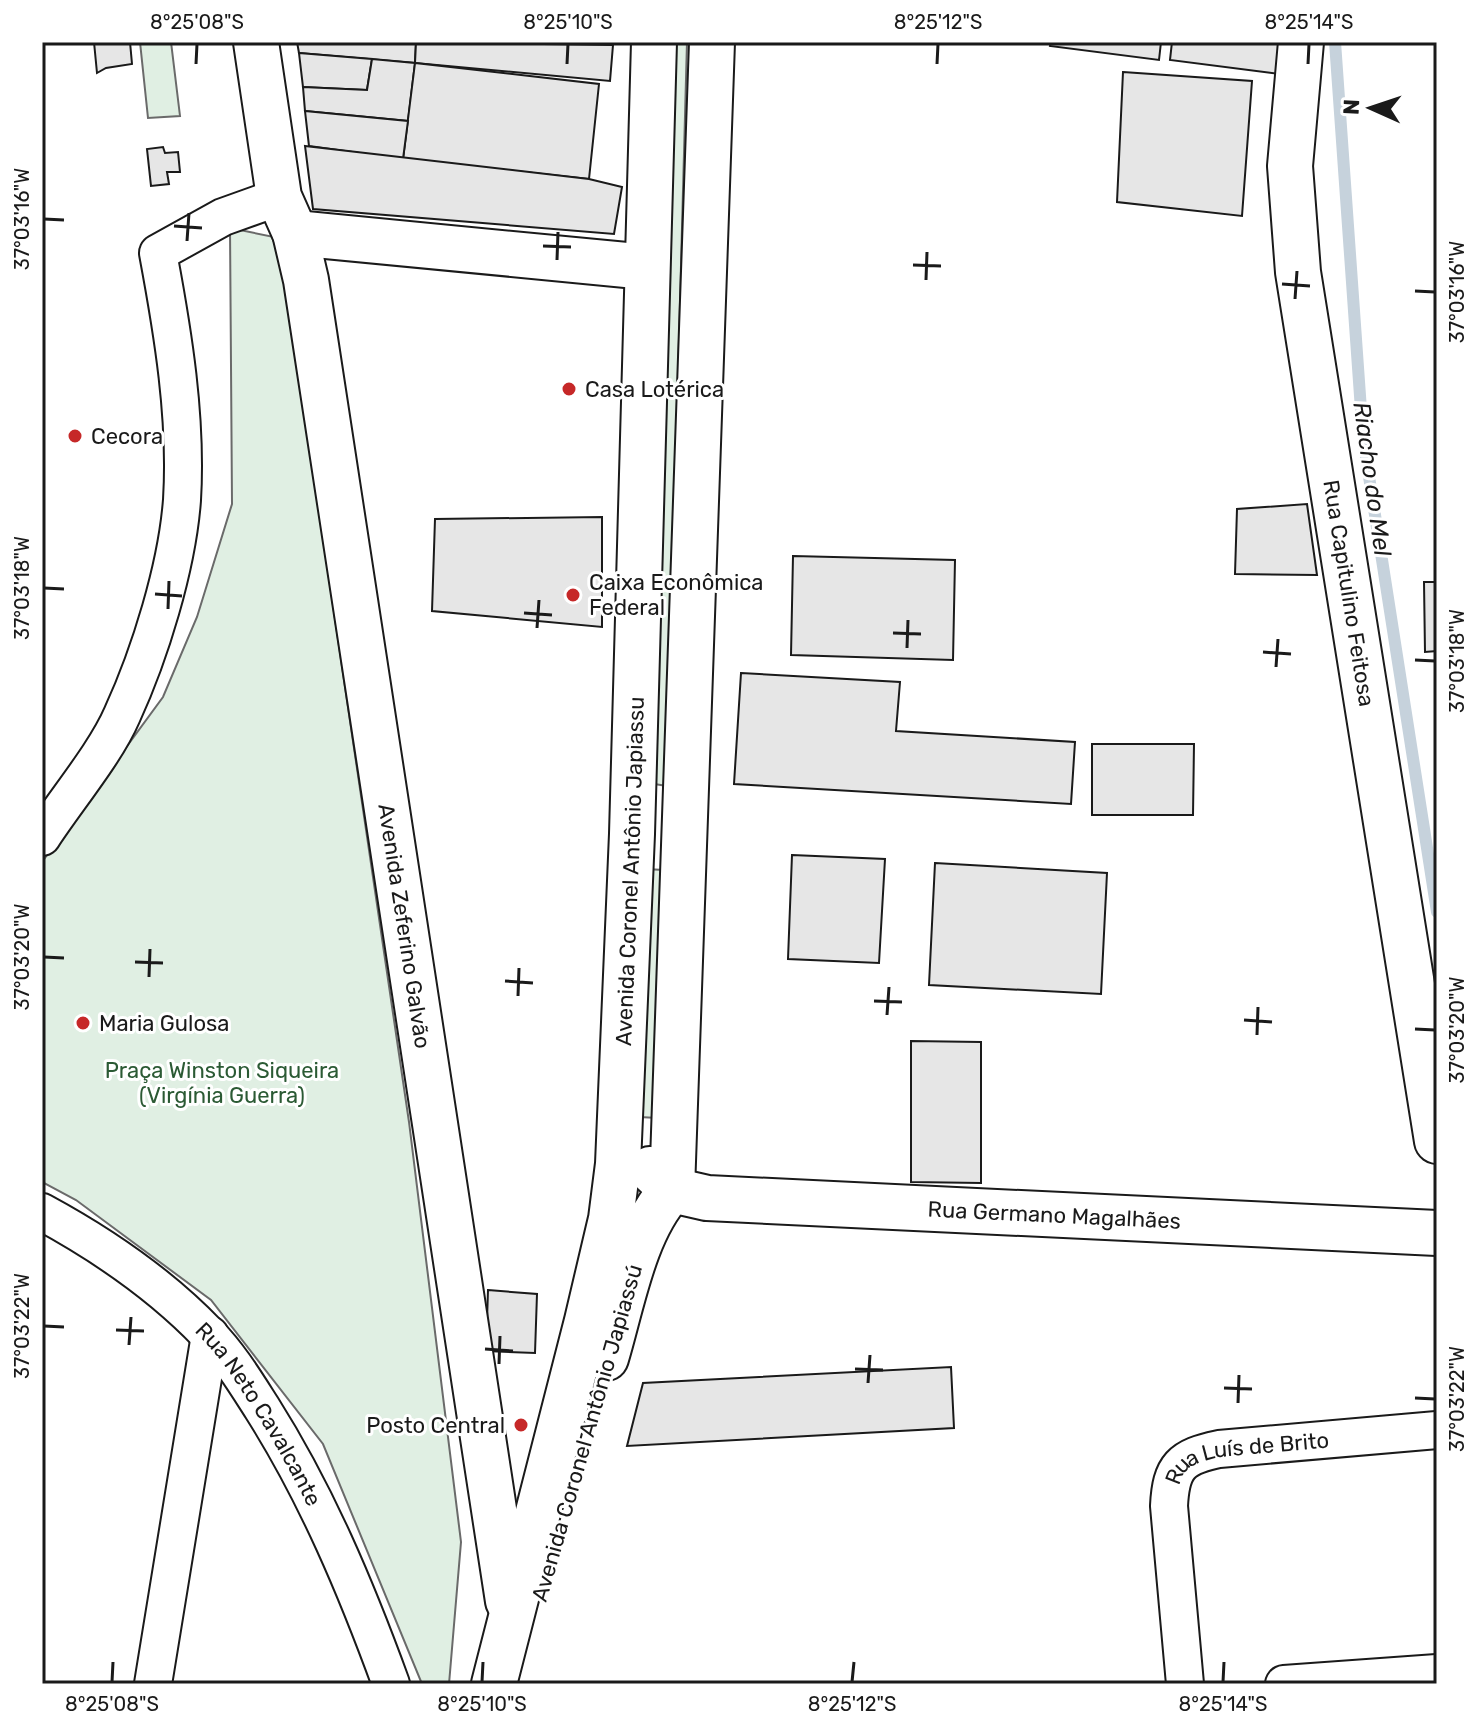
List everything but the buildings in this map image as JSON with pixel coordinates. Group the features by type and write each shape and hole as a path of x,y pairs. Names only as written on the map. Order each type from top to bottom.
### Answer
{"street":[{"name":"Avenida Zeferino Galvão","path":"256,42 287,215 306,280 510,1619"},
{"name":"Avenida Coronel Antônio Japiassu","path":"494,1684 611,1219 621,1106 632,834 654,42"},
{"path":"672,1190 712,42"},
{"name":"Rua Capitulino Feitosa","path":"1301,42 1290,166 1298,272 1437,1141"},
{"path":"42,837 121,717 168,585 182,501 180,425 172,328 158,253 223,217 287,215 647,267"},
{"path":"632,834 685,836"},
{"path":"621,1106 634,1148 672,1190"},
{"name":"Rua Germano Magalhães","path":"672,1190 707,1198 1437,1233"},
{"name":"Avenida Coronel Antônio Japiassú","path":"519,1684 589,1414 645,1229 657,1206 672,1190"},
{"name":"Rua Neto Cavalcante","path":"42,1212 92,1240 148,1279 210,1335 289,1451 354,1581 391,1684"},
{"path":"153,1684 210,1335"},
{"name":"Rua Luís de Brito","path":"1185,1684 1169,1506 1170,1483 1178,1466 1189,1458 1219,1449 1437,1430"},
{"path":"1284,1684 1437,1673"}],"green space":[{"path":"140,42 171,42 180,116 148,118"},
{"path":"667,42 687,42 667,786 648,783"},
{"name":"Praça Winston Siqueira (Virgínia Guerra)","path":"230,228 279,238 409,1122 461,1542 449,1684 422,1684 323,1444 211,1300 76,1200 42,1182 42,862 163,697 197,617 232,504"},
{"path":"645,869 664,870 658,1118 639,1117"}],"waterway":[{"name":"Riacho do Mel","path":"1335,42 1363,438 1437,912"}],"place":[{"name":"Casa Lotérica","path":"569,389"},
{"name":"Cecora","path":"75,436"},
{"name":"Caixa Econômica Federal","path":"573,595"},
{"name":"Maria Gulosa","path":"83,1023"},
{"name":"Posto Central","path":"521,1425"}]}
